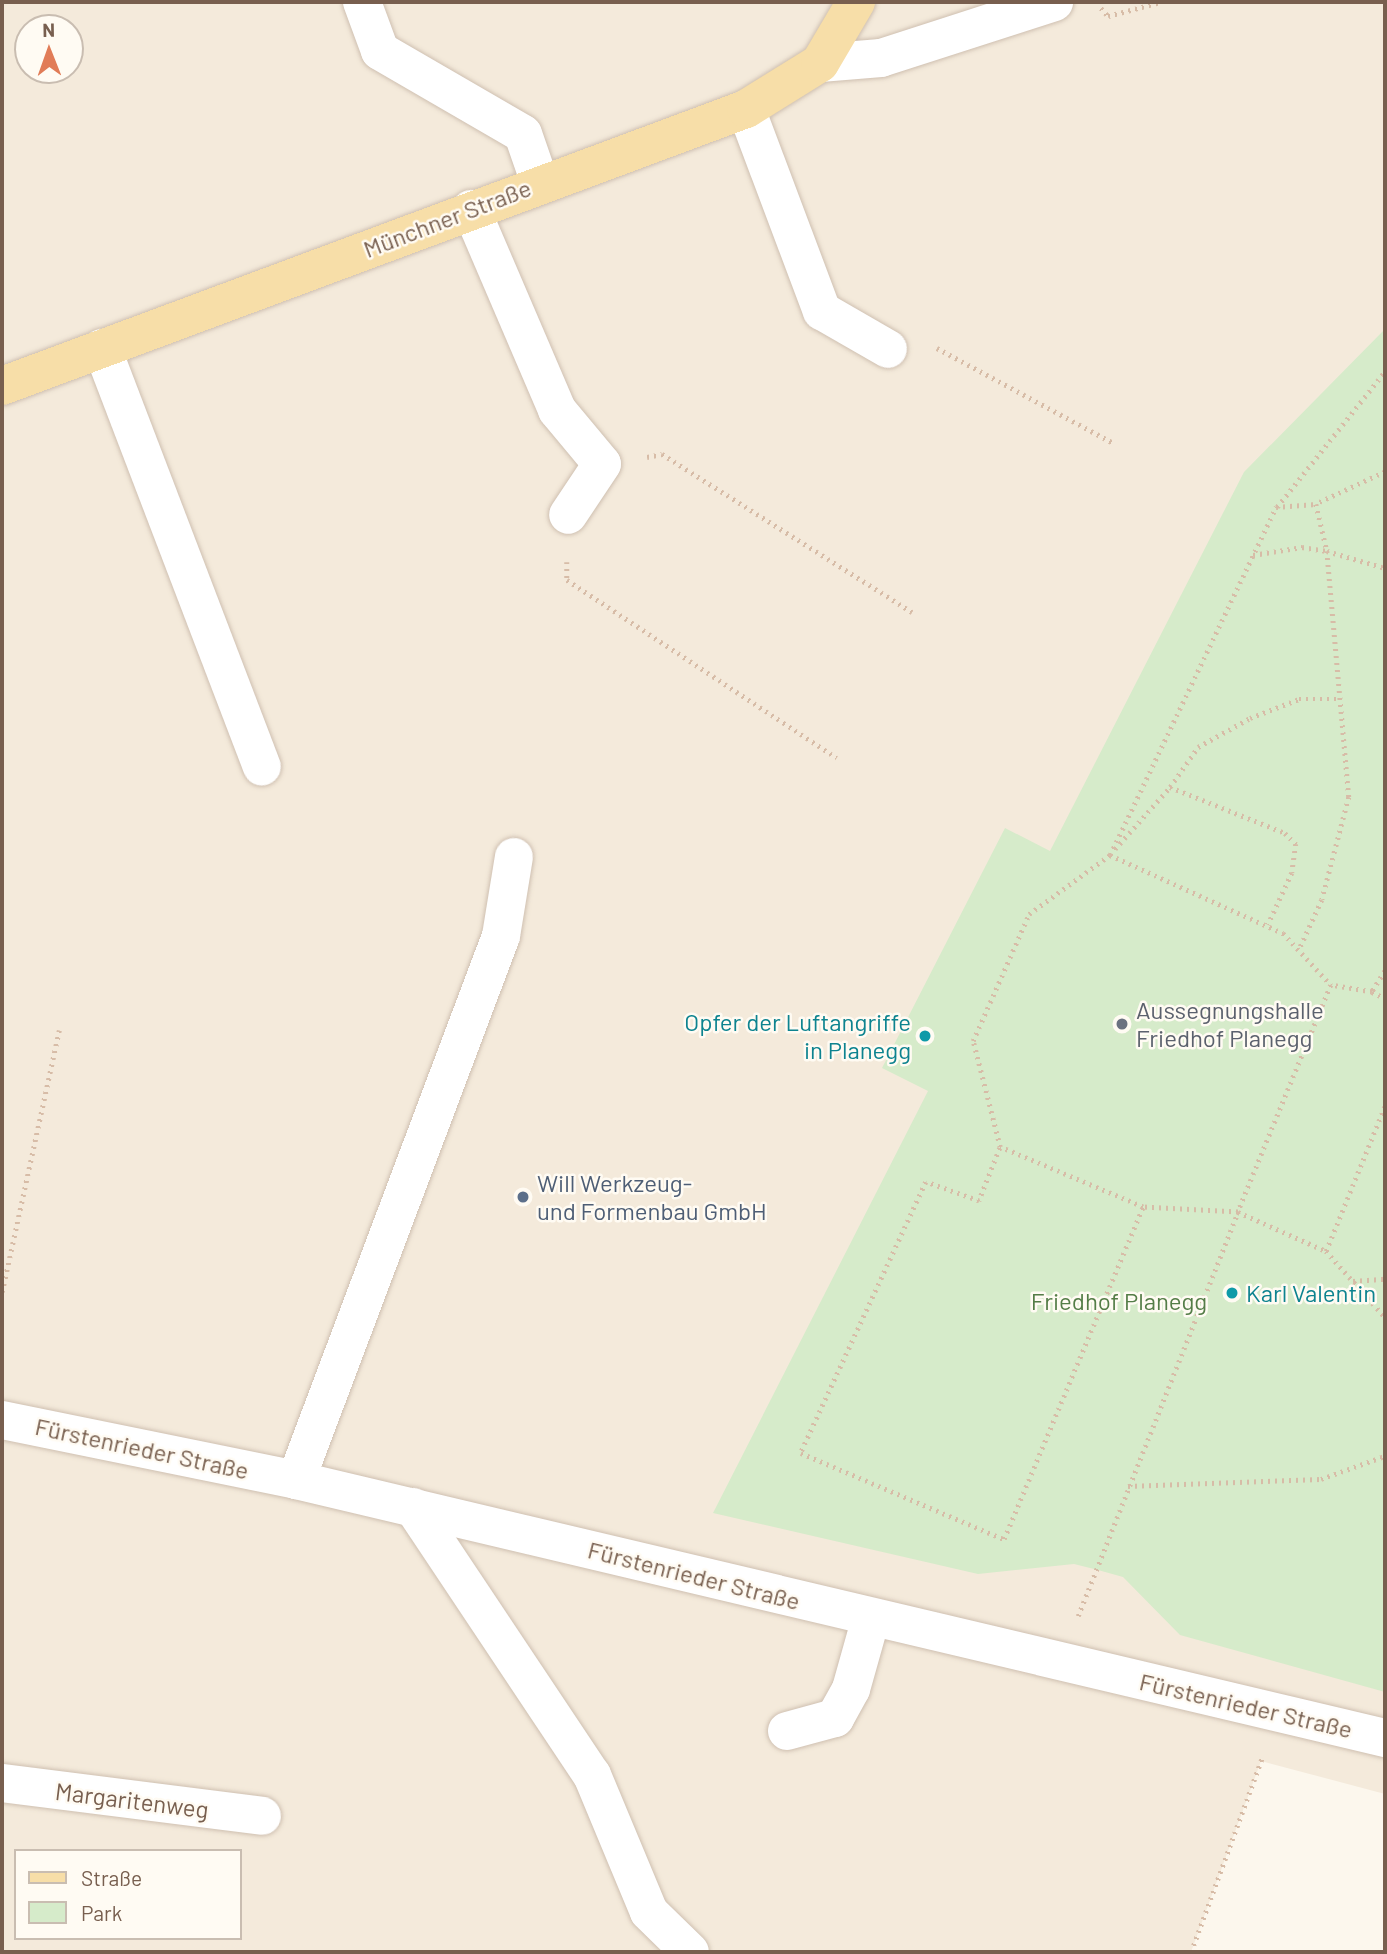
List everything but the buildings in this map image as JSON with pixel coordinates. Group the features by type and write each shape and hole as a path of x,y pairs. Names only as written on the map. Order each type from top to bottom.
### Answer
{"main road":[{"name":"Münchner Straße","path":"2,386 540,183 746,109 820,63 856,2"}],"street":[{"path":"362,2 380,51 523,134 540,183"},
{"path":"820,63 904,52 1054,2"},
{"path":"746,109 822,311 888,349"},
{"path":"471,209 557,410 602,464 568,515"},
{"path":"102,348 262,766"},
{"path":"296,1480 502,936 514,856"},
{"name":"Fürstenrieder Straße","path":"2,1420 296,1480 1057,1662 1277,1710 1385,1738"},
{"path":"413,1507 592,1775 649,1912 690,1952"},
{"path":"787,1731 835,1718 871,1618"},
{"name":"Margaritenweg","path":"2,1783 262,1816"}],"path":[{"path":"1108,16 1161,2"},
{"path":"888,349 915,336 1115,444"},
{"path":"1110,855 1276,507 1385,371"},
{"path":"602,464 662,454 912,612"},
{"path":"1276,507 1316,504 1385,471"},
{"path":"1299,950 1322,900 1349,797 1348,743 1337,699 1328,551 1316,504"},
{"path":"568,515 567,580 837,758"},
{"path":"1253,555 1302,547 1328,551 1385,568"},
{"path":"1143,1207 1004,1539 801,1453 926,1182 979,1201 1000,1147 973,1041 1029,914 1110,855 1170,787 1198,747 1250,718 1299,699 1337,699"},
{"path":"1170,787 1285,833 1296,844 1292,873 1268,926"},
{"path":"1110,855 1268,926 1299,950 1331,985 1372,992 1385,998"},
{"path":"1372,992 1385,971"},
{"path":"1057,1662 1331,985"},
{"path":"2,1292 60,1030"},
{"path":"1326,1251 1385,1106"},
{"path":"1000,1147 1143,1207 1238,1212 1326,1251 1385,1317"},
{"path":"1352,1281 1385,1279"},
{"path":"1128,1486 1321,1479 1385,1456"},
{"path":"1191,1952 1277,1710"}],"shaded area":[{"path":"2,2 1385,2 1385,1794 1261,1761 1191,1952 2,1952"}],"green space":[{"name":"Friedhof Planegg","path":"1385,329 1385,1692 1180,1635 1123,1577 1098,1570 1074,1564 978,1574 713,1513 928,1091 882,1068 1005,828 1050,851 1244,472"}],"place":[{"name":"Aussegnungshalle Friedhof Planegg","path":"1122,1024"},
{"name":"Opfer der Luftangriffe in Planegg","path":"925,1036"},
{"name":"Will Werkzeug- und Formenbau GmbH","path":"523,1197"},
{"name":"Karl Valentin","path":"1232,1293"}]}
